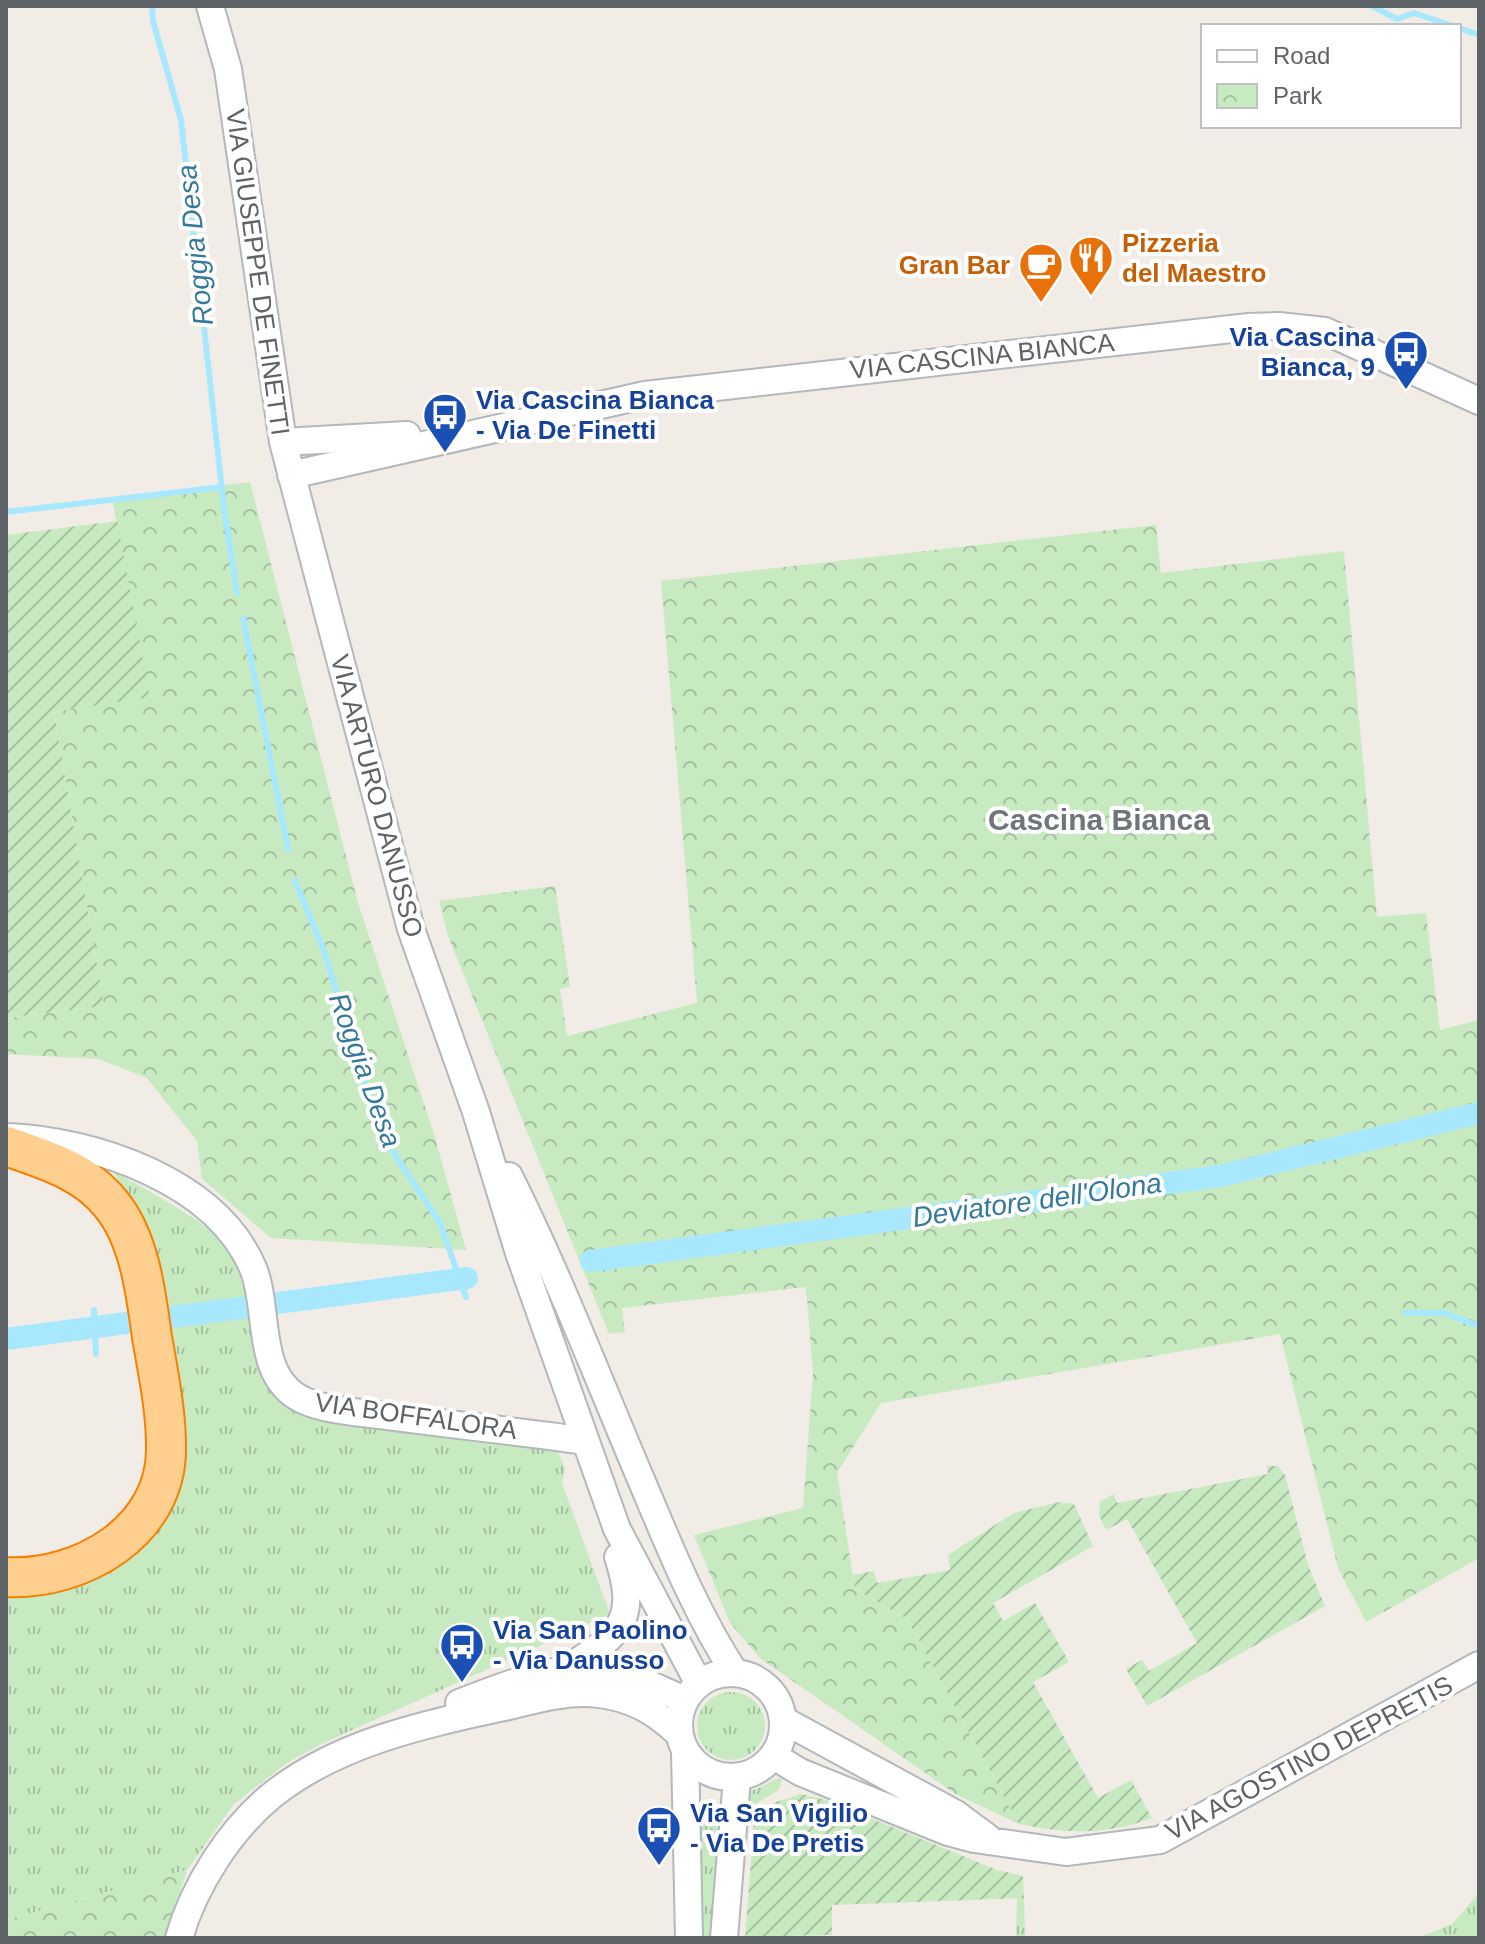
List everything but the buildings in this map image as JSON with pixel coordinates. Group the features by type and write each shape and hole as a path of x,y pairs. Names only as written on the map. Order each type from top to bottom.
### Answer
{"highway":[{"path":"6,1146 52,1162 87,1180 113,1205 144,1280 167,1448 161,1479 134,1529 114,1547 64,1573 32,1578 6,1577"}],"street":[{"name":"VIA GIUSEPPE DE FINETTI","path":"210,6 228,69 283,442 291,475"},
{"name":"VIA GIUSEPPE DE FINETTI","path":"228,6 228,69"},
{"name":"VIA CASCINA BIANCA","path":"291,475 474,431 658,393 1263,326 1325,331 1479,401"},
{"name":"VIA CASCINA BIANCA","path":"283,442 474,431"},
{"name":"VIA ARTURO DANUSSO","path":"291,475 411,929 476,1112 519,1253 584,1441 617,1529 692,1692"},
{"name":"VIA ARTURO DANUSSO","path":"476,1112 543,1244 662,1530 713,1640 735,1673"},
{"name":"VIA BOFFALORA","path":"6,1137 41,1138 102,1151 147,1169 208,1210 232,1234 254,1269 266,1340 275,1368 287,1387 302,1400 349,1410 584,1441"},
{"path":"617,1529 639,1550 657,1543 662,1530"},
{"path":"564,1671 615,1633 629,1605 627,1584 616,1551 617,1529"},
{"name":"VIA AGOSTINO DEPRETIS","path":"774,1756 800,1772 948,1832 1066,1852 1160,1840 1479,1665"},
{"path":"413,1730 455,1704 512,1683 564,1671 608,1670 692,1692"},
{"path":"179,1938 226,1844 273,1795 330,1759 413,1730 554,1696 598,1693 642,1704 682,1742 707,1772 737,1778 763,1767 774,1756 781,1742 783,1720 771,1692 761,1683 735,1673 716,1675 692,1692 679,1716 682,1742 689,1938"},
{"name":"VIA AGOSTINO DEPRETIS","path":"783,1720 956,1814 994,1841"},
{"path":"724,1938 737,1778"}],"green space":[{"path":"250,482 358,903 434,1134 466,1250 271,1238 202,1179 197,1141 147,1078 99,1059 6,1054 6,1018 104,1006 54,712 149,696 112,498"},
{"path":"117,521 150,697 54,712 104,1006 6,1018 6,535"},
{"path":"1156,525 1161,573 1344,551 1377,917 1426,913 1440,1030 1479,1020 1479,1558 1366,1622 1338,1568 1280,1334 881,1403 837,1473 855,1589 907,1619 1019,1824 957,1795 760,1658 730,1623 694,1535 803,1508 813,1373 806,1287 622,1308 625,1332 609,1334 448,936 439,901 555,886 570,987 560,989 567,1036 697,1003 661,581"},
{"path":"112,1171 212,1230 232,1249 254,1300 277,1391 555,1443 565,1469 562,1483 610,1614 321,1744 287,1763 234,1804 187,1870 6,1920 6,1586 153,1530 161,1308 137,1206"},
{"path":"1267,1466 1278,1466 1285,1475 1308,1565 1325,1606 1147,1706 1126,1669 1142,1660 1149,1671 1197,1643 1127,1519 1106,1530 1099,1515 1100,1502 1114,1494 1117,1503 1268,1474"},
{"path":"1059,1502 1074,1504 1093,1546 993,1603 1003,1621 1035,1603 1069,1662 1033,1682 1098,1798 1131,1780 1152,1818 1119,1828 1070,1831 1019,1824 907,1619 855,1589 853,1575 874,1571 877,1583 950,1570 948,1555 1014,1513"},
{"path":"731,1692 744,1694 755,1702 763,1713 763,1739 755,1750 744,1758 731,1760 718,1758 707,1750 699,1739 697,1726 699,1713 707,1702 718,1694"},
{"path":"783,1776 779,1790 753,1805 742,1804 749,1792"},
{"path":"801,1794 826,1800 997,1870 1023,1876 1024,1898 832,1905 832,1935 745,1937 754,1821 776,1802"},
{"path":"698,1818 721,1823 716,1938 701,1938"},
{"path":"187,1870 166,1938 6,1938 6,1920"},
{"path":"1479,1893 1479,1938 1418,1938 1452,1924"},
{"path":"1017,1897 1024,1898 1025,1938 999,1938 1016,1936"}],"waterway":[{"name":"Roggia Desa","path":"152,6 153,21 181,120 224,508 237,593"},
{"path":"1372,6 1397,19 1414,13 1447,24"},
{"path":"1461,29 1479,35"},
{"name":"Roggia Desa","path":"6,512 222,487"},
{"name":"Roggia Desa","path":"243,618 288,849"},
{"name":"Roggia Desa","path":"295,881 323,948 365,1085 395,1155 440,1223 466,1297"},
{"name":"Deviatore dell'Olona","path":"591,1261 1220,1176 1479,1113"},
{"path":"6,1339 467,1278"},
{"path":"94,1310 96,1354"},
{"name":"Roggia Desa","path":"1405,1313 1444,1313 1479,1326"}],"place":[{"name":"Pizzeria del Maestro","path":"1091,297"},
{"name":"Gran Bar","path":"1041,304"},
{"name":"Via Cascina Bianca, 9","path":"1406,391"},
{"name":"Via Cascina Bianca - Via De Finetti","path":"445,454"},
{"name":"Via San Paolino - Via Danusso","path":"462,1684"},
{"name":"Via San Vigilio - Via De Pretis","path":"659,1867"}],"district":[{"name":"Cascina Bianca","path":"1099,819"}]}
